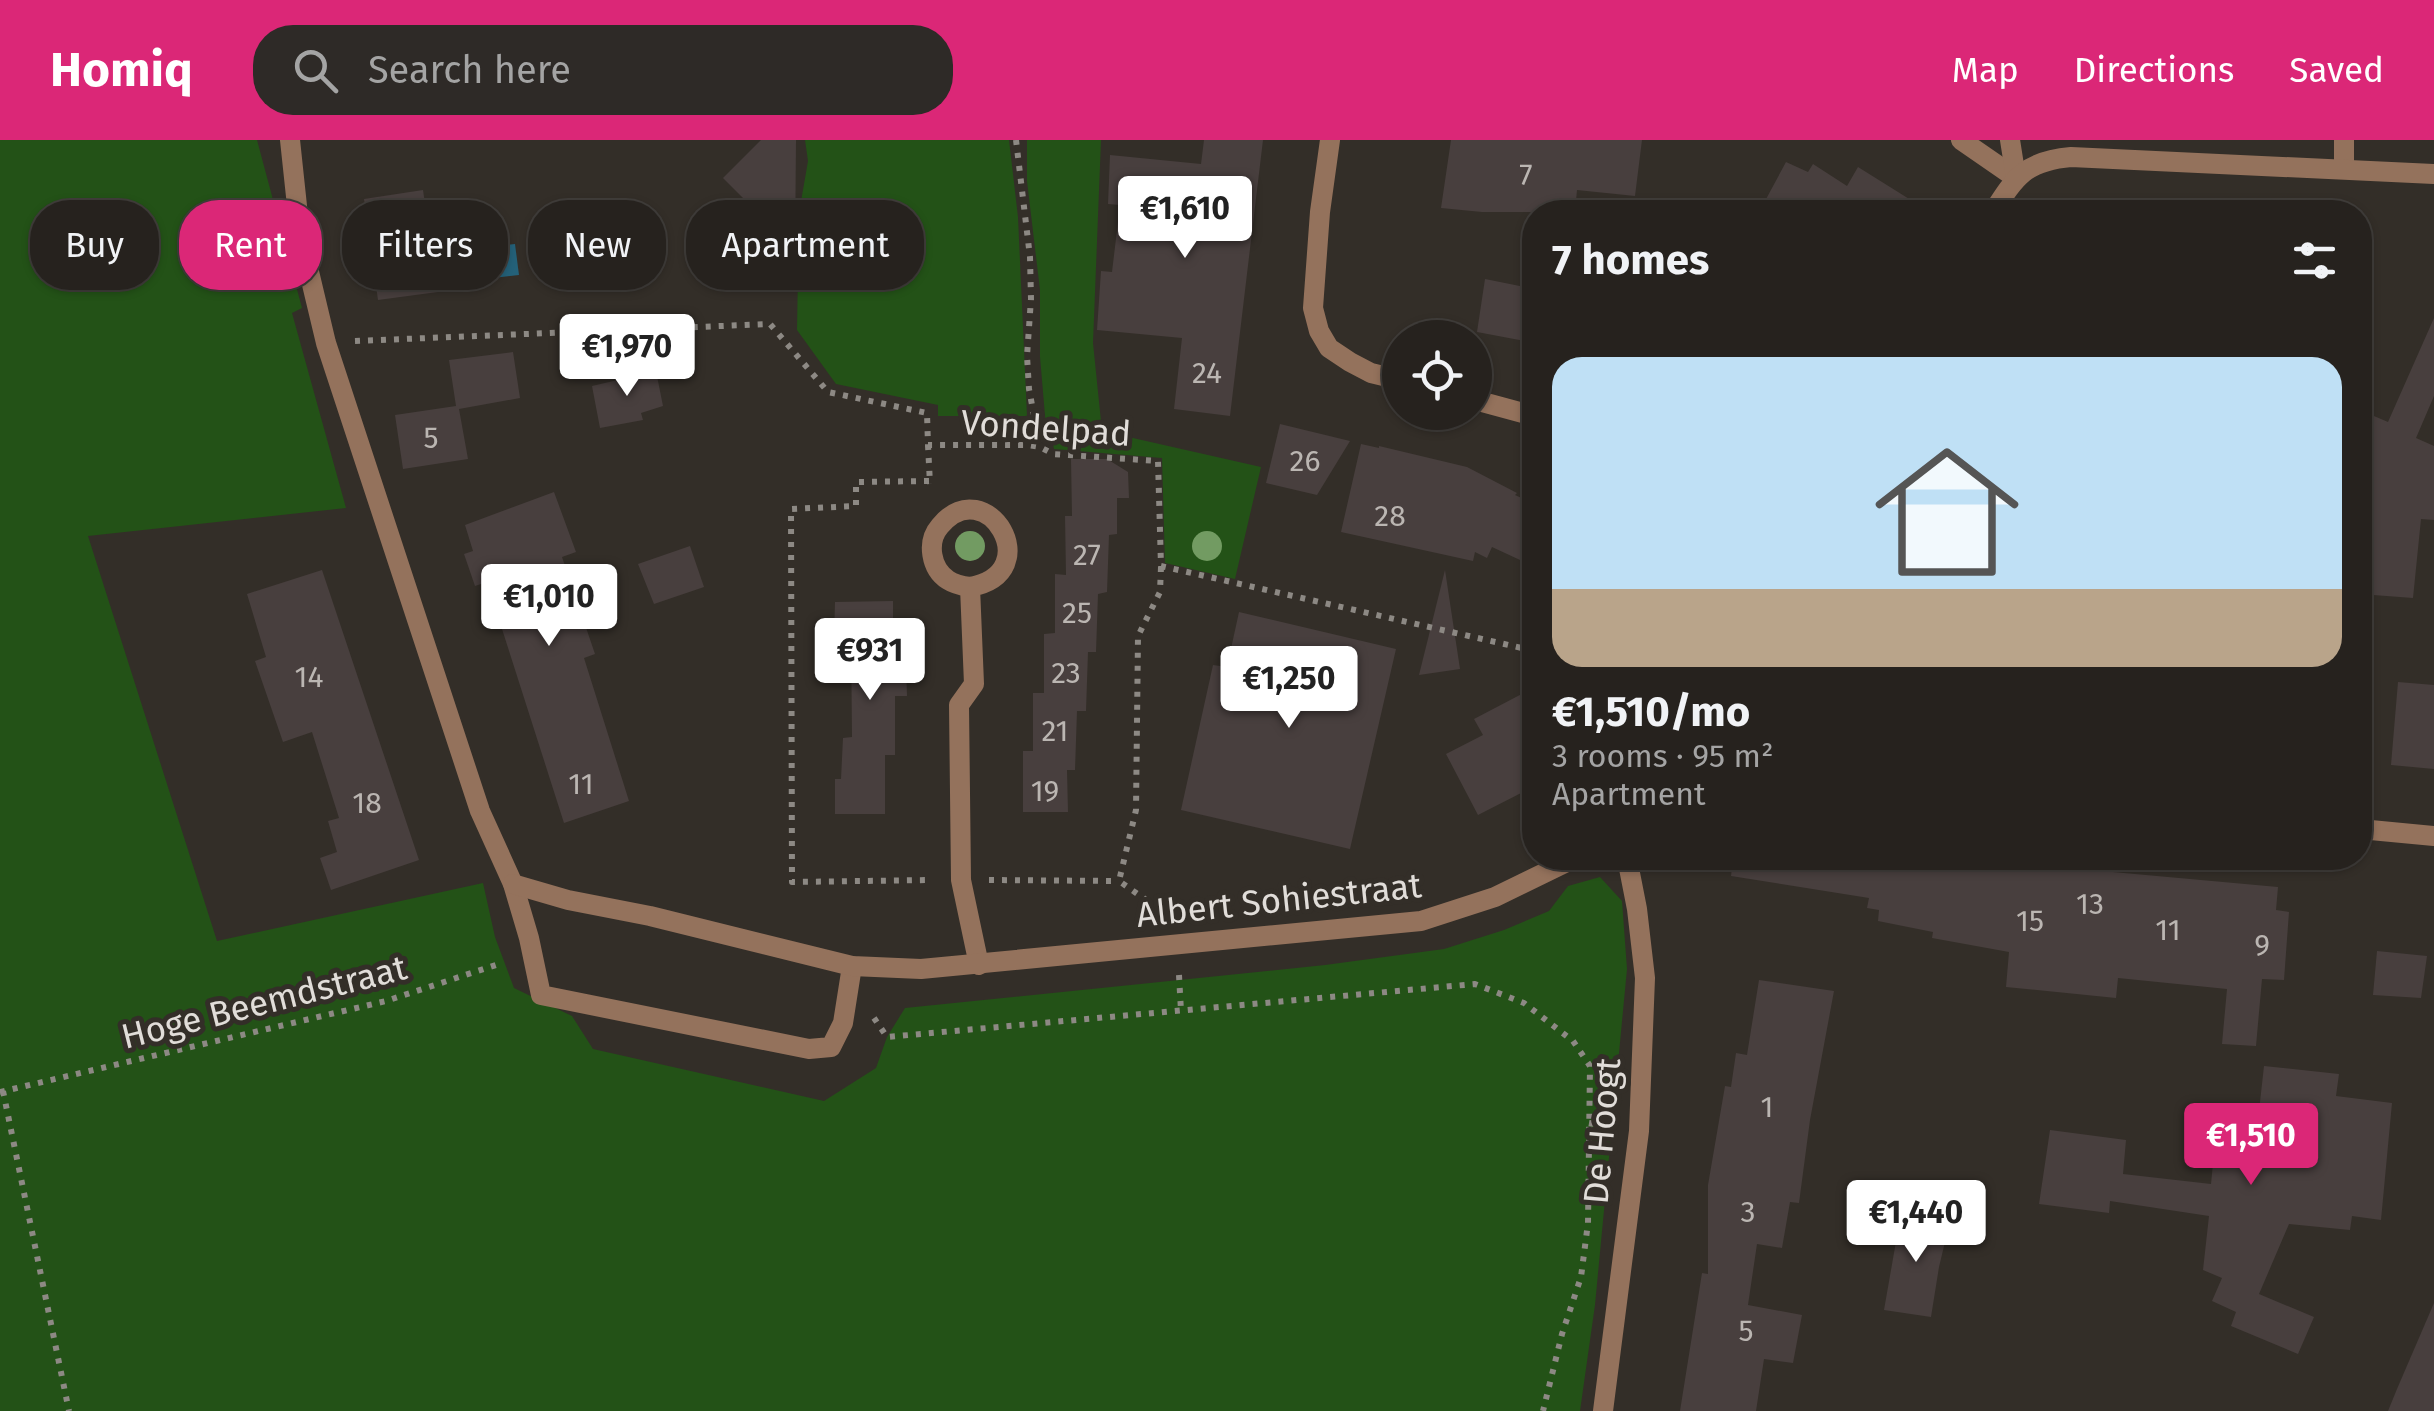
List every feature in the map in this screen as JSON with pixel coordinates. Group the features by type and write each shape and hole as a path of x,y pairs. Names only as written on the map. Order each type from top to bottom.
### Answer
{"street":[{"path":"290,140 300,234 326,343 480,812 512,884 541,995 810,1050 830,1047 843,1024 852,966"},
{"path":"1330,140 1313,308 1319,332 1330,348 1382,376"},
{"path":"1961,140 2016,178"},
{"path":"2010,140 2016,178"},
{"path":"2344,140 2344,169"},
{"path":"2000,200 2016,178 2047,159 2071,157 2434,174"},
{"path":"1492,405 1522,413"},
{"path":"966,510 984,512 999,523 1008,540 1007,558 999,574 984,585 970,587 948,580 936,567 932,548 936,530 948,516 966,510"},
{"path":"970,587 974,684 959,705 961,880 978,965"},
{"path":"2372,830 2434,836"},
{"name":"Albert Sohiestraat","path":"512,884 852,966 922,969 1422,920 1495,897 1551,870"},
{"name":"De Hoogt","path":"1602,1411 1639,1131 1645,978 1630,870"}],"path":[{"path":"1016,140 1030,257 1029,389 1040,448"},
{"name":"Vondelpad","path":"326,343 770,324 828,392 927,413 928,445 1028,445 1053,454 1158,461 1161,566"},
{"path":"928,445 929,481 948,516"},
{"path":"929,481 856,482 856,506 791,509 792,882 1119,881 1170,916"},
{"path":"1119,881 1136,810 1138,636 1160,592 1161,566 1522,649"},
{"name":"Hoge Beemdstraat","path":"1,1092 386,1001 500,965 529,938"},
{"path":"852,966 869,1011 887,1038 1474,984 1524,1003 1572,1041 1590,1066 1588,1222 1581,1277 1542,1411"},
{"path":"1,1092 70,1411"}],"green space":[{"path":"0,140 257,140 273,200 179,200 179,290 297,290 302,308 292,313 346,508 88,536 217,941 483,883 495,937 514,988 572,1016 593,1049 824,1101 876,1068 887,1037 905,1008 1444,949 1549,911 1568,886 1600,877 1622,901 1627,969 1595,1305 1580,1411 0,1411"},
{"path":"805,140 1009,140 1018,217 1027,416 938,416 938,405 836,384 797,330 798,290 924,290 924,200 801,200 808,161"},
{"path":"1027,140 1101,140 1093,343 1102,431 1261,467 1235,579 1165,563 1162,458 1054,449 1052,440 1047,439"}],"water":[{"path":"515,244 519,275 508,276 508,245"}],"building":[{"path":"761,140 796,140 795,200 745,200 723,178"},
{"path":"1204,140 1263,140 1230,416 1174,409 1182,338 1097,330 1101,271 1112,272 1120,205 1108,204 1110,155 1201,164"},
{"path":"1451,140 1642,140 1635,196 1577,190 1576,200 1522,200 1522,212 1441,208"},
{"path":"1786,162 1808,172 1813,164 1847,186 1858,167 1911,200 1766,200"},
{"path":"423,190 424,200 364,200"},
{"path":"1485,279 1522,286 1522,341 1492,335 1492,320 1479,320"},
{"path":"377,290 438,290 438,292 378,300"},
{"path":"2434,318 2434,396 2416,438 2434,446 2434,520 2421,519 2413,598 2372,595 2372,415 2388,422"},
{"path":"513,352 520,398 459,409 468,459 403,469 395,415 456,406 449,360"},
{"path":"656,371 663,406 641,413 643,420 600,428 592,386"},
{"path":"1280,424 1350,441 1317,495 1266,483"},
{"path":"1361,444 1467,467 1522,498 1522,561 1492,547 1487,558 1475,552 1473,561 1341,532"},
{"path":"1071,459 1107,459 1128,472 1129,498 1117,498 1117,534 1109,535 1107,592 1098,594 1096,652 1088,652 1086,711 1077,711 1075,770 1067,770 1068,812 1023,812 1023,751 1033,751 1033,693 1044,693 1044,634 1055,633 1055,574 1066,575 1065,516 1072,516"},
{"path":"554,492 576,552 562,557 595,654 584,658 629,801 564,823 487,582 475,586 464,554 473,551 465,525"},
{"path":"690,546 704,587 654,604 638,564"},
{"path":"322,570 419,860 331,890 320,858 337,852 328,821 339,818 312,732 283,742 255,661 266,657 247,594"},
{"path":"1445,570 1460,669 1419,675"},
{"path":"893,601 893,635 905,634 907,696 895,696 895,755 885,755 885,814 835,814 835,779 841,779 843,738 852,737 851,637 834,638 835,602"},
{"path":"1239,612 1396,649 1350,849 1181,810 1213,665 1227,667"},
{"path":"2398,682 2434,685 2434,769 2391,765"},
{"path":"1522,694 1522,793 1478,815 1446,754 1483,735 1474,719"},
{"path":"1732,870 2113,870 2278,887 2276,910 2289,912 2284,980 2262,979 2256,1046 2222,1044 2227,989 2118,978 2116,998 2006,987 2009,952 1932,938 1933,932 1878,921 1879,910 1867,908 1869,898 1731,876"},
{"path":"2377,951 2427,956 2421,998 2373,995"},
{"path":"1759,980 1834,991 1799,1203 1790,1202 1782,1248 1757,1244 1748,1305 1802,1315 1793,1363 1764,1359 1756,1411 1680,1411 1702,1273 1708,1274 1708,1185 1725,1086 1731,1087 1736,1053 1747,1055"},
{"path":"2264,1066 2339,1074 2336,1096 2392,1103 2381,1220 2352,1216 2350,1230 2289,1224 2259,1294 2314,1317 2298,1354 2231,1326 2236,1312 2212,1301 2222,1278 2203,1270 2209,1216 2110,1201 2109,1213 2039,1204 2050,1130 2126,1140 2123,1174 2211,1184 2215,1143 2255,1147"},
{"path":"1901,1213 1950,1221 1931,1317 1884,1310"},
{"path":"2434,1303 2434,1411 2388,1411 2397,1389"}]}
